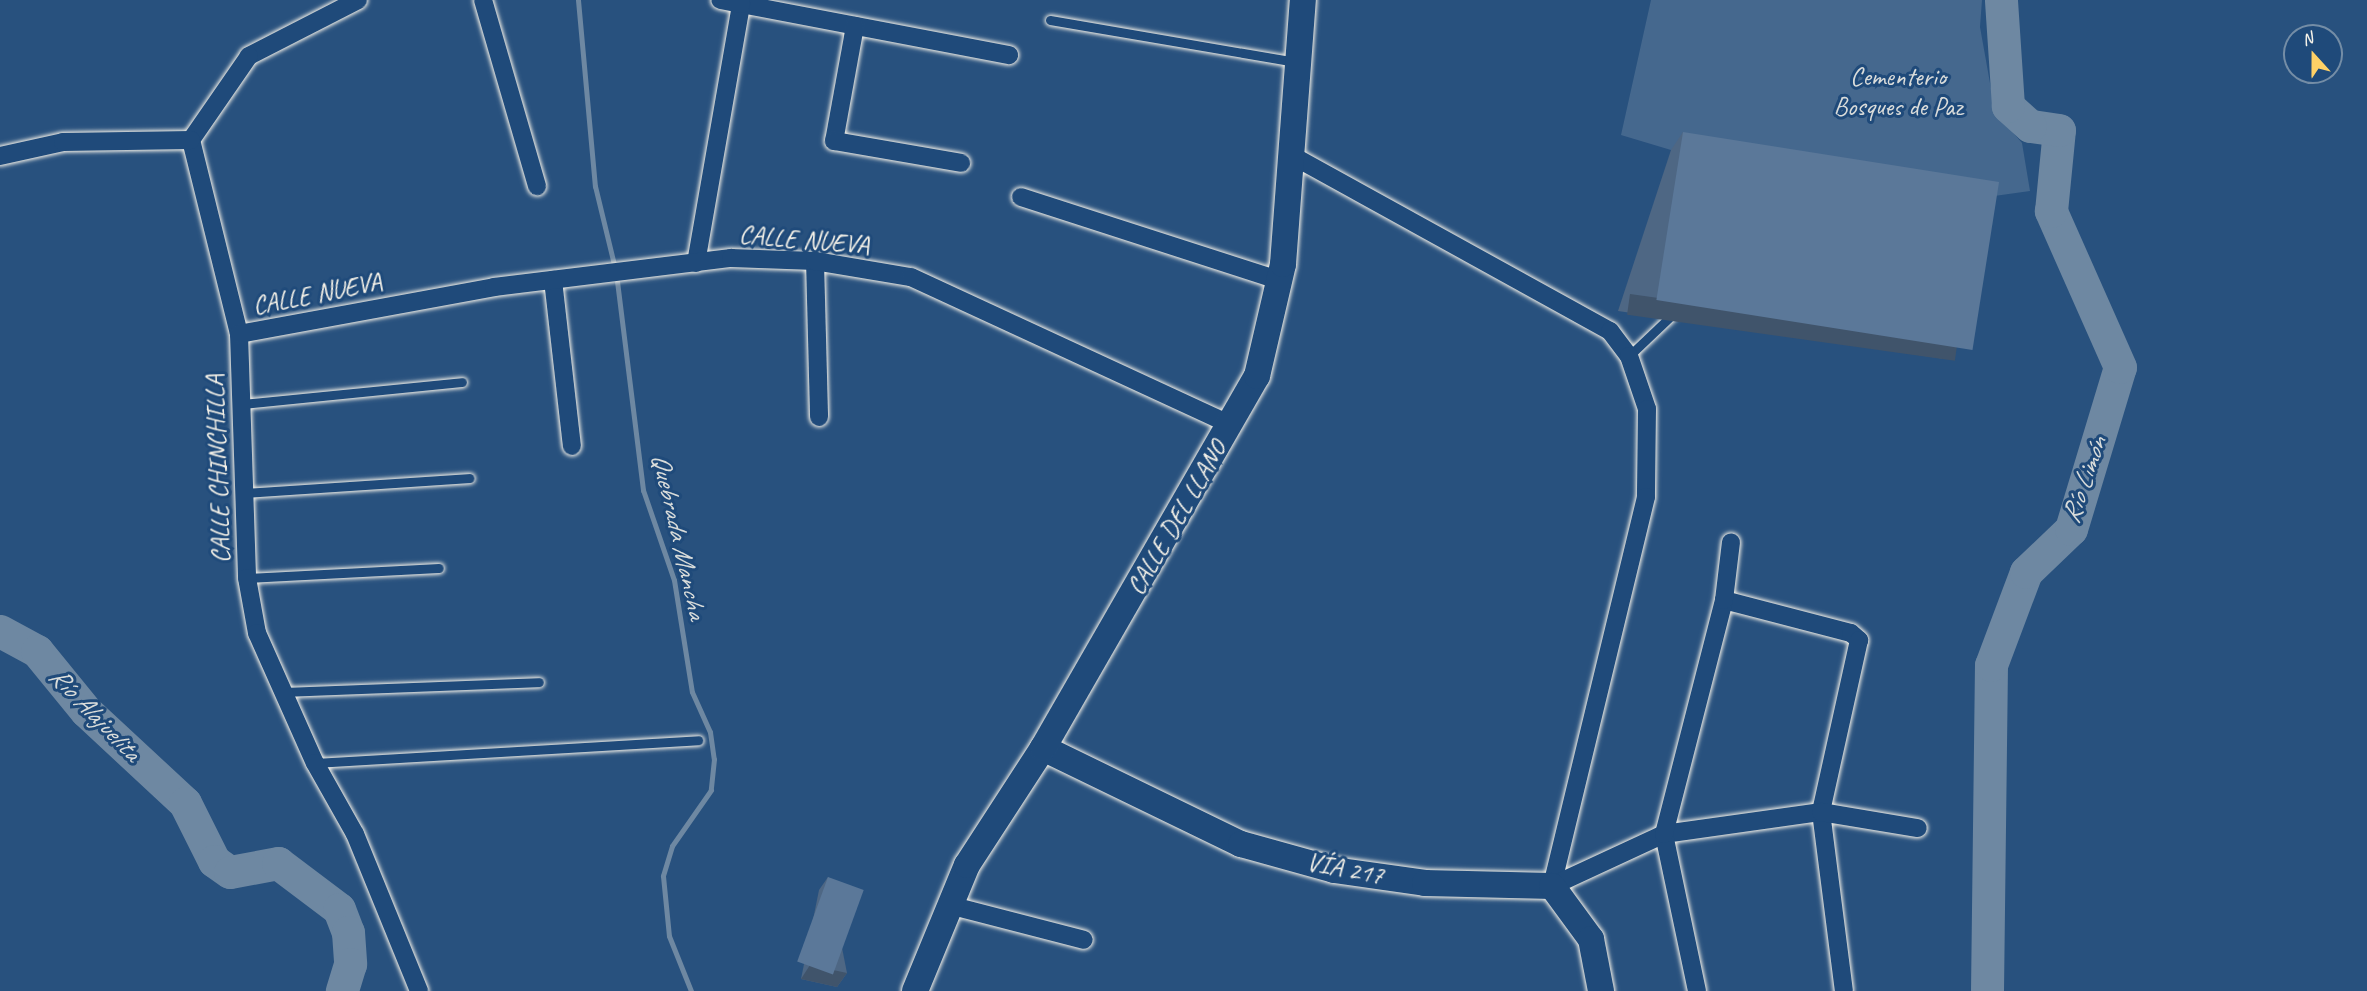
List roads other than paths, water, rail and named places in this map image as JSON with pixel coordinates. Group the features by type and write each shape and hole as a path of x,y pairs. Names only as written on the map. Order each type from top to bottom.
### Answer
{"main road":[{"name":"CALLE DEL LLANO","path":"915,991 967,865 1043,748 1231,425 1257,376 1281,281 1293,156 1303,0"},
{"name":"VÍA 217","path":"1043,748 1241,844 1334,870 1425,883 1552,886"},
{"path":"1552,886 1591,939 1601,991"}],"street":[{"path":"0,156 63,142 191,141 249,56 358,0"},
{"path":"483,0 537,186"},
{"path":"720,0 1010,55"},
{"path":"696,263 741,4"},
{"path":"855,26 834,141 961,163"},
{"name":"CALLE CHINCHILLA","path":"191,141 239,334 247,578 257,633 281,692 315,763 355,834 419,991"},
{"path":"1293,156 1610,331 1629,356 1647,409 1646,497 1552,886"},
{"path":"1021,197 1281,281"},
{"name":"CALLE NUEVA","path":"239,334 553,280 731,258 815,261 911,277 1231,425"},
{"path":"815,261 819,417"},
{"path":"553,280 572,446"},
{"path":"1697,991 1664,834 1724,600 1731,542"},
{"path":"1724,600 1851,633 1859,640 1821,812 1844,991"},
{"path":"1552,886 1664,834 1821,812 1917,828"},
{"path":"949,905 1084,940"}],"lane":[{"path":"1050,20 1300,63"},
{"path":"1629,356 1680,307"},
{"path":"242,404 462,382"},
{"path":"245,494 470,478"},
{"path":"247,578 439,568"},
{"path":"281,692 538,682"},
{"path":"315,763 698,740"}],"waterway":[{"name":"Quebrada Mancha","path":"578,0 595,186 616,273 643,490 674,580 692,692 710,732 714,759 711,790 672,846 663,876 669,936 691,991"},
{"name":"Río Limón","path":"1987,991 1991,665 2026,572 2071,529 2120,367 2051,211 2059,130 2030,126 2008,106 2001,0"},
{"name":"Río Alajuelita","path":"0,631 37,651 86,711 185,803 214,861 230,872 278,863 339,909 348,932 350,964 342,991"}],"park label":[{"name":"Cementerio Bosques de Paz","path":"1898,92"}]}
